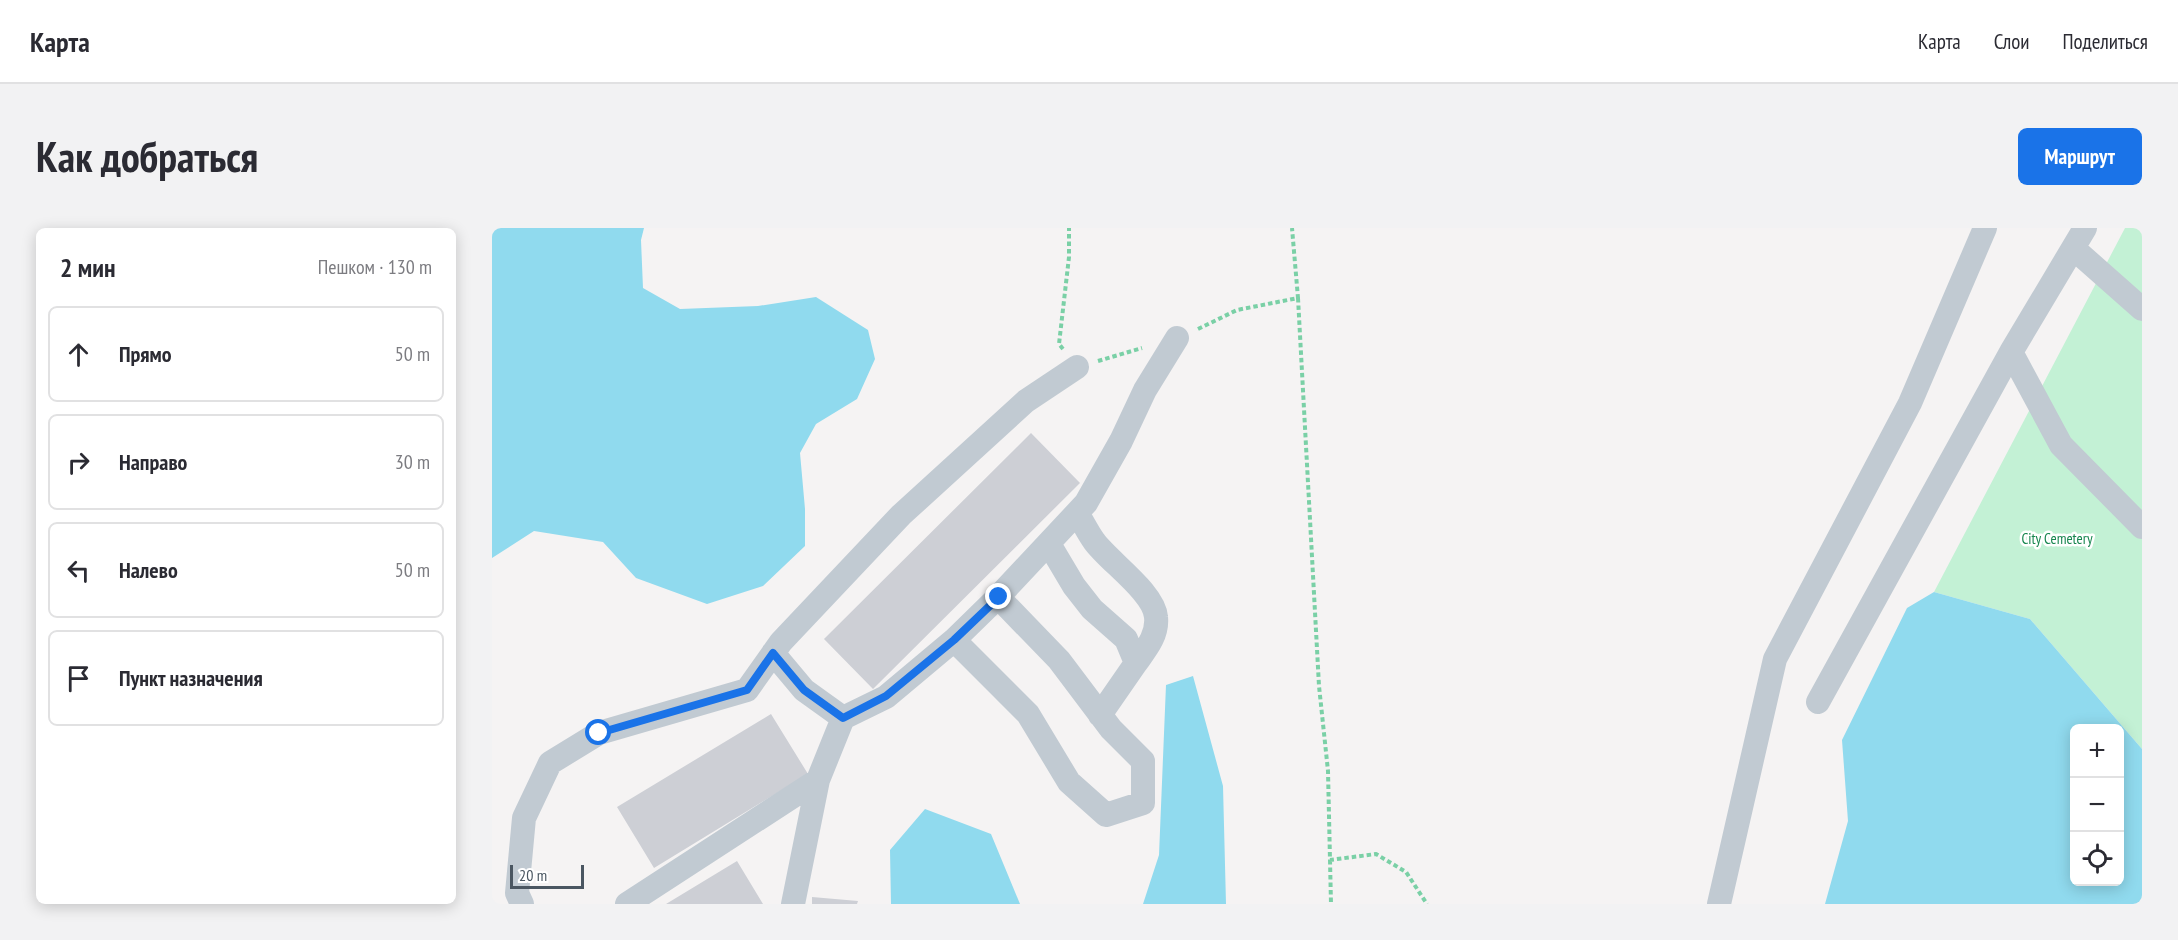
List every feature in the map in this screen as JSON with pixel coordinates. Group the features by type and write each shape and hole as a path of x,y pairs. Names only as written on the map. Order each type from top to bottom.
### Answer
{"lane":[{"path":"1719,904 1774,659 1910,404 1985,228"},
{"path":"1818,702 2011,352 2079,238 2142,309"},
{"path":"793,904 818,780 843,718 886,696 954,640 999,597 1086,503 1121,441 1146,390 1177,338"},
{"path":"2011,352 2061,445 2142,526"},
{"path":"522,904 517,892 524,818 550,763 599,733 747,690 773,653 901,515 1026,401 1077,366"},
{"path":"1077,513 1095,543 1129,577 1156,615 1153,639 1100,715"},
{"path":"1049,544 1074,586 1092,609 1126,639 1137,663"},
{"path":"954,640 1028,714 1069,782 1106,815 1143,803 1143,761 1100,715 1059,660 999,597"},
{"path":"773,653 804,690 843,718"},
{"path":"627,904 818,780"}],"path":[{"path":"1069,228 1069,256 1059,344 1077,366 1177,338 1236,310 1298,298"},
{"path":"1292,228 1319,674 1328,771 1331,904"},
{"path":"1330,860 1376,854 1406,872 1427,904"}],"green space":[{"name":"City Cemetery","path":"2125,228 2142,228 2142,749 2124,728 2124,724 2120,724 2030,619 1934,592"}],"water":[{"path":"492,228 644,228 641,240 643,288 680,309 758,306 816,297 868,330 875,359 857,399 816,424 800,453 805,509 805,546 763,586 707,604 636,578 603,542 534,531 492,558"},
{"path":"1934,592 2030,619 2120,724 2070,724 2070,886 2124,886 2124,728 2142,749 2142,904 1825,904 1848,821 1842,740 1907,608"},
{"path":"1193,676 1223,786 1226,904 1143,904 1159,855 1166,685"},
{"path":"925,809 991,834 1020,904 891,904 890,850"}],"building":[{"path":"1031,433 1080,483 873,689 824,639"},
{"path":"771,714 808,774 654,868 617,807"},
{"path":"737,861 763,904 666,904"},
{"path":"812,897 858,901 857,904 812,904"}],"route":[{"path":"599,733 678,708 747,690 773,653 804,690 843,718 886,696 954,640 999,597"}]}
